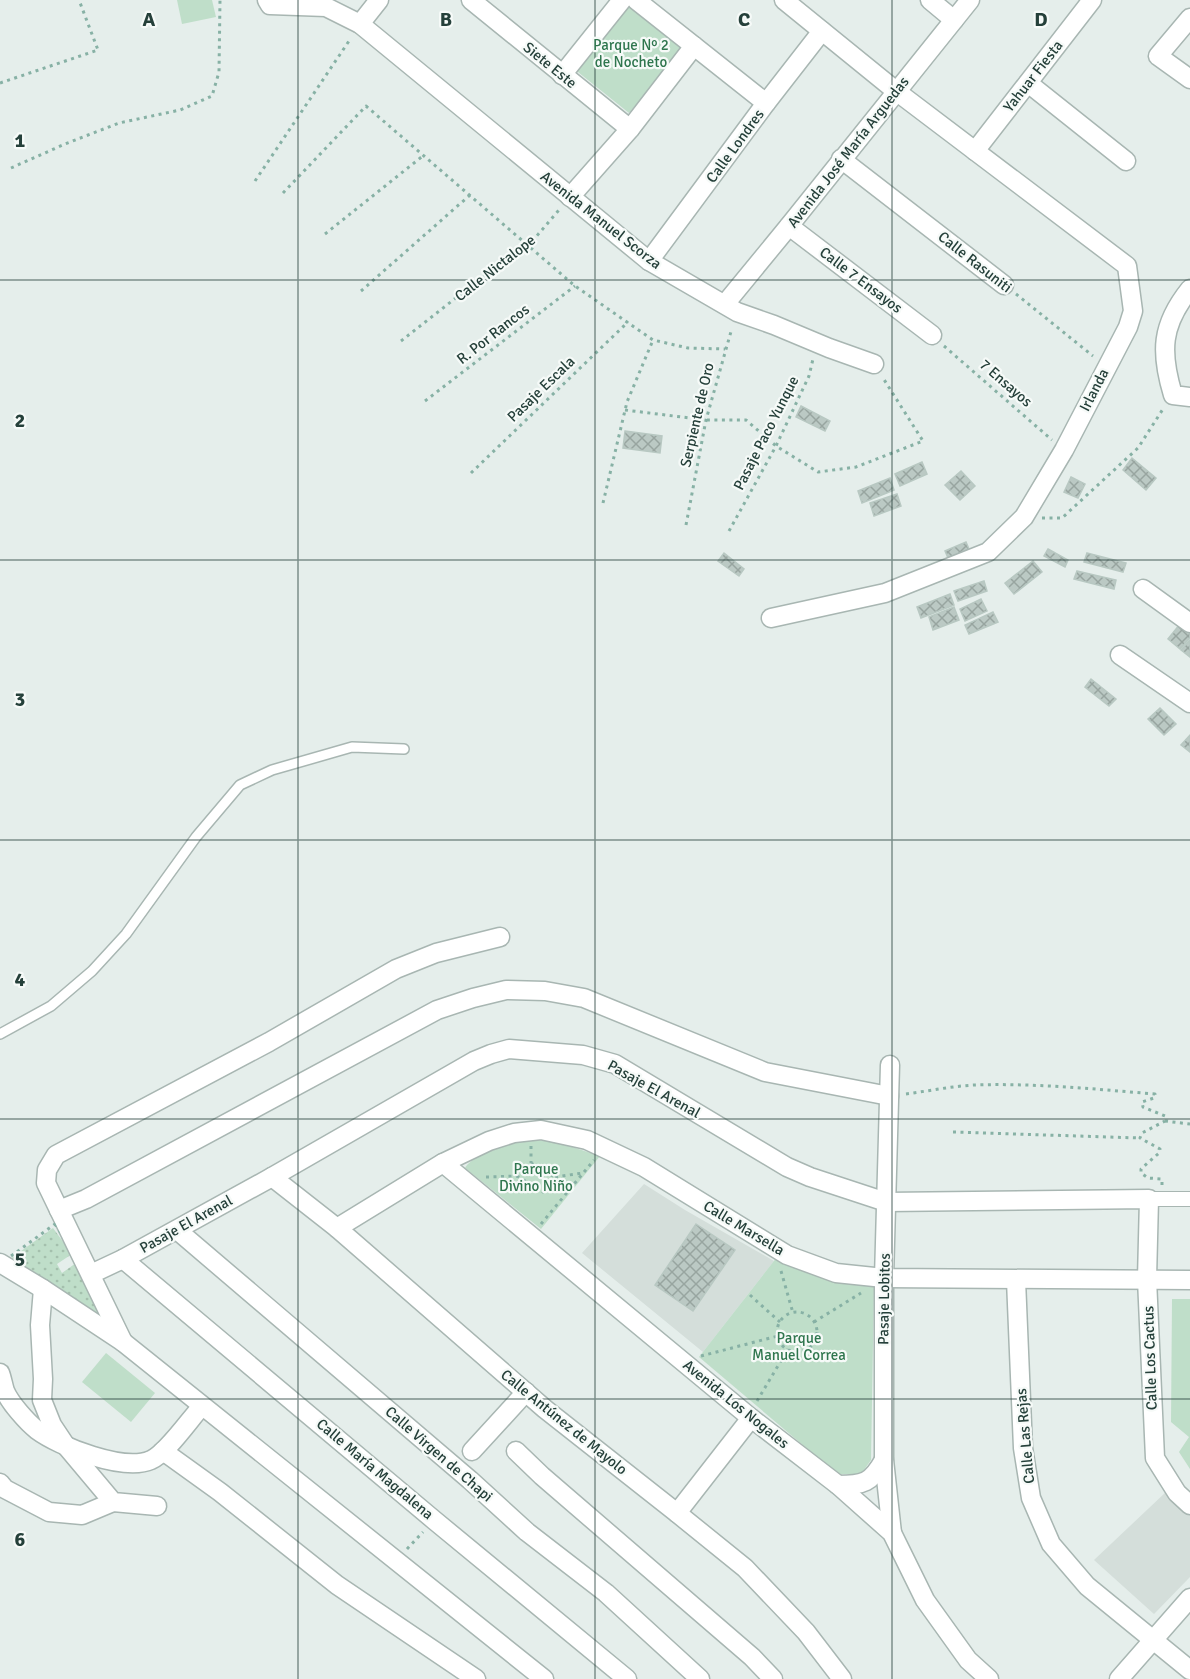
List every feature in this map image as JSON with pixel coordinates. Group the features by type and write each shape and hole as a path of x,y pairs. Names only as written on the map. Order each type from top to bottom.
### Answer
{"street":[{"name":"Avenida Manuel Scorza","path":"267,0 270,5 326,7 360,24 649,261 731,308 874,364"},
{"path":"360,24 380,0"},
{"name":"Siete Este","path":"471,0 491,6 562,75 630,129"},
{"path":"562,75 622,0"},
{"path":"636,0 766,103"},
{"name":"Irlanda","path":"771,618 885,593 988,552 1024,518 1064,450 1128,327 1133,311 1127,266 896,92 784,0"},
{"path":"930,0 954,20"},
{"name":"Avenida José María Arguedas","path":"731,308 789,226 970,0"},
{"name":"Yahuar Fiesta","path":"975,152 1092,0"},
{"path":"1190,18 1158,56 1190,79"},
{"name":"Calle Londres","path":"649,261 766,103 822,32"},
{"path":"570,197 630,129 694,46"},
{"path":"1028,83 1126,161"},
{"name":"Calle Rasuniti","path":"842,159 1004,285"},
{"name":"Calle 7 Ensayos","path":"789,226 932,334"},
{"path":"1181,396 1167,375 1164,344 1170,321 1190,289"},
{"path":"1143,589 1190,623"},
{"path":"1120,656 1190,703"},
{"path":"123,1342 46,1183 47,1170 56,1155 269,1042 396,969 436,953 500,937"},
{"path":"59,1210 96,1194 437,1010 506,990 545,991 584,998 765,1072 889,1096"},
{"name":"Pasaje El Arenal","path":"91,1274 177,1230 474,1061 509,1049 583,1055 615,1064 787,1167 886,1202 1149,1199"},
{"name":"Pasaje Lobitos","path":"890,1065 884,1278 884,1460 892,1533"},
{"name":"Calle Marsella","path":"337,1228 443,1163 489,1141 514,1133 541,1130 587,1140 644,1167 788,1254 836,1273 884,1278 1190,1280"},
{"name":"Avenida Los Nogales","path":"443,1163 683,1360 754,1410 892,1533 925,1600 968,1660 989,1679"},
{"name":"Calle Antúnez de Mayolo","path":"272,1177 337,1228 545,1409 745,1568 806,1632 842,1679"},
{"path":"1149,1199 1190,1199"},
{"name":"Calle Los Cactus","path":"1149,1199 1147,1279 1155,1458 1177,1493 1190,1505"},
{"name":"Calle Virgen de Chapi","path":"177,1230 470,1480 527,1532 606,1593 700,1679"},
{"name":"Calle María Magdalena","path":"123,1259 627,1679"},
{"path":"3,1266 43,1289 123,1342 544,1679"},
{"name":"Calle Las Rejas","path":"1016,1280 1023,1448 1031,1498 1051,1544 1087,1586 1190,1670"},
{"path":"43,1289 40,1325 42,1400 52,1425 66,1446 113,1502"},
{"path":"0,1373 5,1392 23,1416 38,1430 66,1446 110,1461 134,1463 152,1460 163,1451 202,1406"},
{"path":"472,1451 526,1392"},
{"path":"677,1513 754,1410"},
{"path":"163,1451 220,1492 337,1585 476,1679"},
{"path":"516,1451 752,1657 773,1679"},
{"path":"838,1485 858,1485 875,1476 884,1460"},
{"path":"0,1483 5,1489 49,1512 82,1515 113,1502 157,1506"},
{"path":"1119,1679 1190,1598"}],"lane":[{"path":"0,1034 51,1006 92,971 126,934 196,837 240,785 272,770 352,747 404,749"}],"path":[{"path":"0,83 98,50 79,0"},
{"path":"11,168 119,123 180,110 212,96 219,72 220,0"},
{"path":"255,181 360,24"},
{"path":"283,193 366,106 529,244 575,286 653,340 688,348 725,349"},
{"path":"325,234 424,155"},
{"path":"362,291 470,195"},
{"name":"Calle Nictalope","path":"401,341 499,264 529,244 570,197"},
{"name":"Calle Rasuniti","path":"1004,285 1107,366"},
{"name":"R. Por Rancos","path":"425,401 575,286"},
{"name":"Serpiente de Oro","path":"686,525 706,420 725,349 731,308"},
{"name":"Pasaje Escala","path":"471,473 628,322"},
{"name":"7 Ensayos","path":"932,334 1064,450"},
{"path":"603,503 627,402 653,340"},
{"name":"Pasaje Paco Yunque","path":"729,531 776,446 809,376 817,343"},
{"path":"625,410 706,420 746,420 776,446 818,472 856,467 923,441 874,364"},
{"path":"1024,518 1062,518 1138,448 1181,396"},
{"path":"889,1096 972,1085 1029,1084 1082,1087 1155,1094 1154,1098 1142,1102 1143,1107 1165,1116 1166,1121"},
{"path":"1140,1138 1142,1133 1166,1121 1190,1124"},
{"path":"953,1132 1140,1138 1160,1149 1159,1153 1141,1169 1141,1173 1148,1178 1162,1179"},
{"path":"517,1176 531,1163 531,1144"},
{"path":"540,1225 597,1156"},
{"path":"531,1163 555,1176 584,1173"},
{"path":"484,1178 517,1176 543,1192 555,1176"},
{"path":"55,1224 77,1257 103,1317 99,1319 9,1263 3,1266 55,1224"},
{"path":"781,1271 793,1313"},
{"path":"814,1322 862,1293"},
{"path":"750,1295 781,1322"},
{"path":"793,1313 805,1314 817,1327 817,1334 812,1345 800,1351 788,1349 778,1336 781,1322 787,1315 793,1313"},
{"path":"683,1360 778,1336"},
{"path":"754,1410 788,1349"},
{"path":"396,1562 434,1520"}],"shaded area":[{"path":"644,1184 774,1261 703,1352 582,1253"},
{"path":"1166,1492 1190,1514 1190,1577 1154,1614 1094,1560"}],"green space":[{"path":"177,0 212,0 216,17 182,24"},
{"name":"Parque Nº 2 de Nocheto","path":"627,0 687,44 629,113 573,68"},
{"name":"Parque Divino Niño","path":"540,1140 566,1145 600,1156 541,1229 465,1168 474,1159 496,1148 516,1142"},
{"path":"53,1228 72,1254 57,1264 62,1273 76,1263 98,1315 10,1259"},
{"name":"Parque Manuel Correa","path":"777,1257 828,1279 849,1283 874,1283 871,1460 861,1474 837,1474 699,1357"},
{"path":"1172,1299 1190,1299 1190,1469 1179,1452 1189,1437 1171,1422"},
{"path":"106,1353 155,1393 131,1422 82,1382"}],"building":[{"path":"801,406 830,421 825,431 796,417"},
{"path":"625,431 662,436 660,453 623,448"},
{"path":"1132,458 1156,478 1146,490 1123,470"},
{"path":"922,462 927,474 900,486 895,474"},
{"path":"961,471 975,486 960,500 945,485"},
{"path":"1071,477 1085,484 1078,498 1064,492"},
{"path":"890,478 894,490 862,503 858,491"},
{"path":"897,494 901,506 874,516 870,503"},
{"path":"966,542 972,556 951,565 945,551"},
{"path":"1048,549 1068,560 1065,567 1044,556"},
{"path":"724,553 744,569 739,576 718,561"},
{"path":"1087,553 1126,563 1123,572 1084,562"},
{"path":"1033,561 1042,572 1014,594 1005,583"},
{"path":"1077,571 1116,580 1114,589 1074,579"},
{"path":"984,581 987,591 958,601 954,591"},
{"path":"950,594 954,605 921,618 917,607"},
{"path":"981,599 987,611 965,621 960,609"},
{"path":"954,607 959,620 933,630 929,617"},
{"path":"993,612 998,622 969,634 965,625"},
{"path":"1180,624 1190,632 1190,638 1180,649 1168,639"},
{"path":"1190,640 1190,657 1181,650"},
{"path":"1091,679 1116,699 1109,706 1085,687"},
{"path":"1160,708 1176,724 1164,735 1148,719"},
{"path":"1190,735 1190,752 1181,745"},
{"path":"696,1224 735,1250 693,1311 655,1285"}]}
